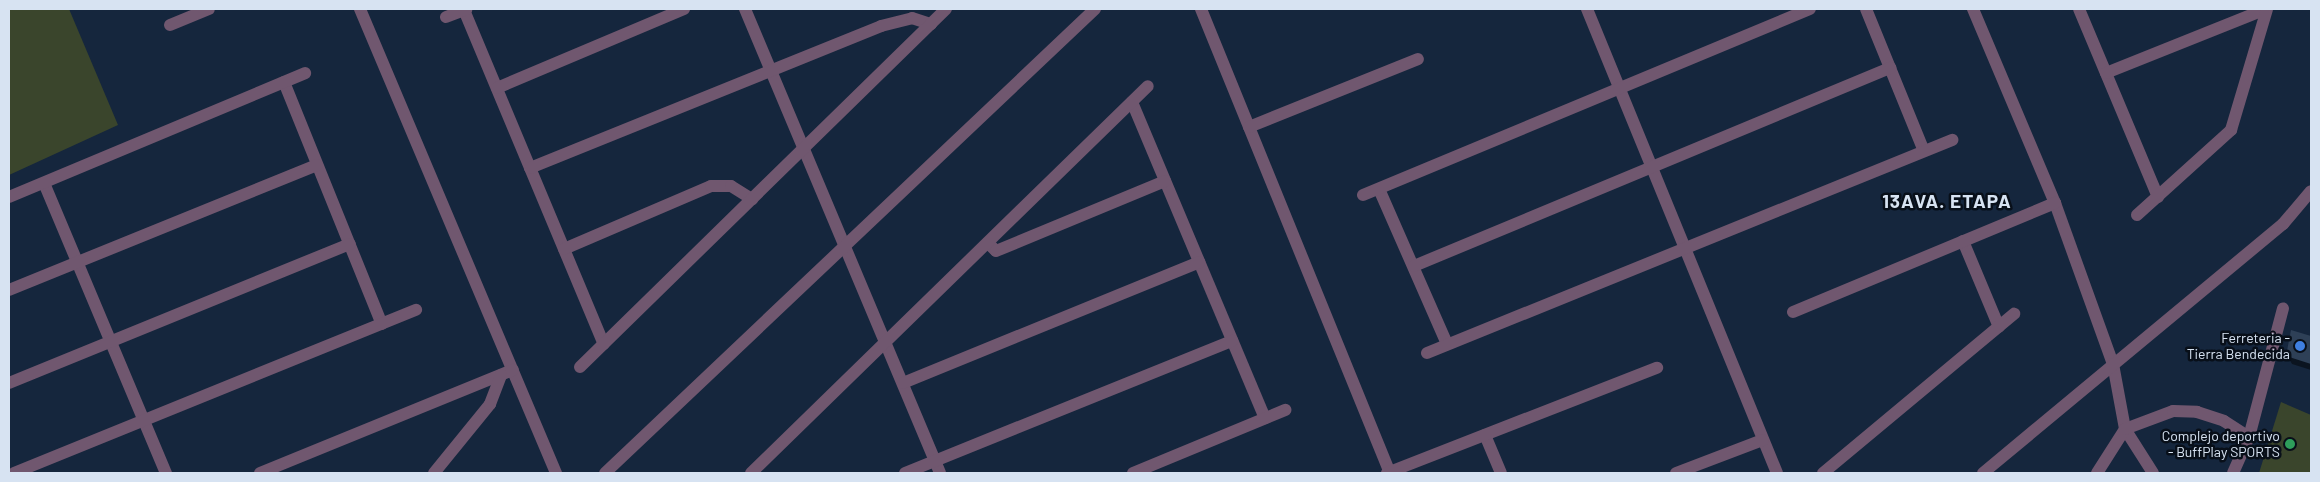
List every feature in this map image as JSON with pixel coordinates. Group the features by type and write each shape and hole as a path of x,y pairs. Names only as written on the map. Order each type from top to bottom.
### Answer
{"street":[{"path":"170,25 209,9"},
{"path":"360,9 507,372 556,473"},
{"path":"446,18 466,9 604,344"},
{"path":"497,88 684,9"},
{"path":"745,9 802,150 886,342 940,473"},
{"path":"580,367 946,9"},
{"path":"605,473 1095,9"},
{"path":"1201,9 1389,473 1657,368"},
{"path":"1587,9 1777,473"},
{"path":"1363,195 1810,9"},
{"path":"1866,9 1924,152"},
{"path":"1973,9 2055,203 2113,364 2125,429 2154,473"},
{"path":"2079,9 2158,197"},
{"path":"2106,73 2266,9"},
{"path":"2137,215 2231,130 2266,9"},
{"path":"530,168 768,68 881,26 912,18 931,24"},
{"path":"1249,127 1418,59"},
{"path":"1414,266 1890,68"},
{"path":"9,197 305,73"},
{"path":"284,82 382,324"},
{"path":"751,473 1148,86"},
{"path":"1132,102 1265,418"},
{"path":"1427,352 1683,246 1952,140"},
{"path":"9,290 317,165"},
{"path":"988,243 996,251 1166,181"},
{"path":"44,183 166,473"},
{"path":"564,249 712,186 731,186 752,199"},
{"path":"1380,189 1447,344"},
{"path":"1983,473 2283,224 2311,191"},
{"path":"1793,312 2055,203"},
{"path":"1963,241 1999,327"},
{"path":"9,383 350,244"},
{"path":"903,383 1199,262"},
{"path":"2233,473 2249,437 2283,308"},
{"path":"14,473 416,310"},
{"path":"1823,473 2014,314"},
{"path":"905,473 1232,340"},
{"path":"260,473 507,372"},
{"path":"434,473 490,404 507,372"},
{"path":"1133,473 1284,410"},
{"path":"2097,473 2125,429 2173,411 2197,412 2249,437"},
{"path":"1485,434 1501,473"},
{"path":"1676,473 1763,440"}],"green space":[{"path":"9,9 69,9 118,125 9,175"},
{"name":"Complejo deportivo - BuffPlay SPORTS","path":"2281,402 2311,415 2311,473 2259,473"}],"building":[{"name":"Ferreteria - Tierra Bendecida","path":"2291,330 2311,336 2311,364 2286,356"}],"place":[{"name":"Ferreteria - Tierra Bendecida","path":"2300,346"},
{"name":"Complejo deportivo - BuffPlay SPORTS","path":"2290,444"}],"district":[{"name":"13AVA. ETAPA","path":"1947,201"}]}
